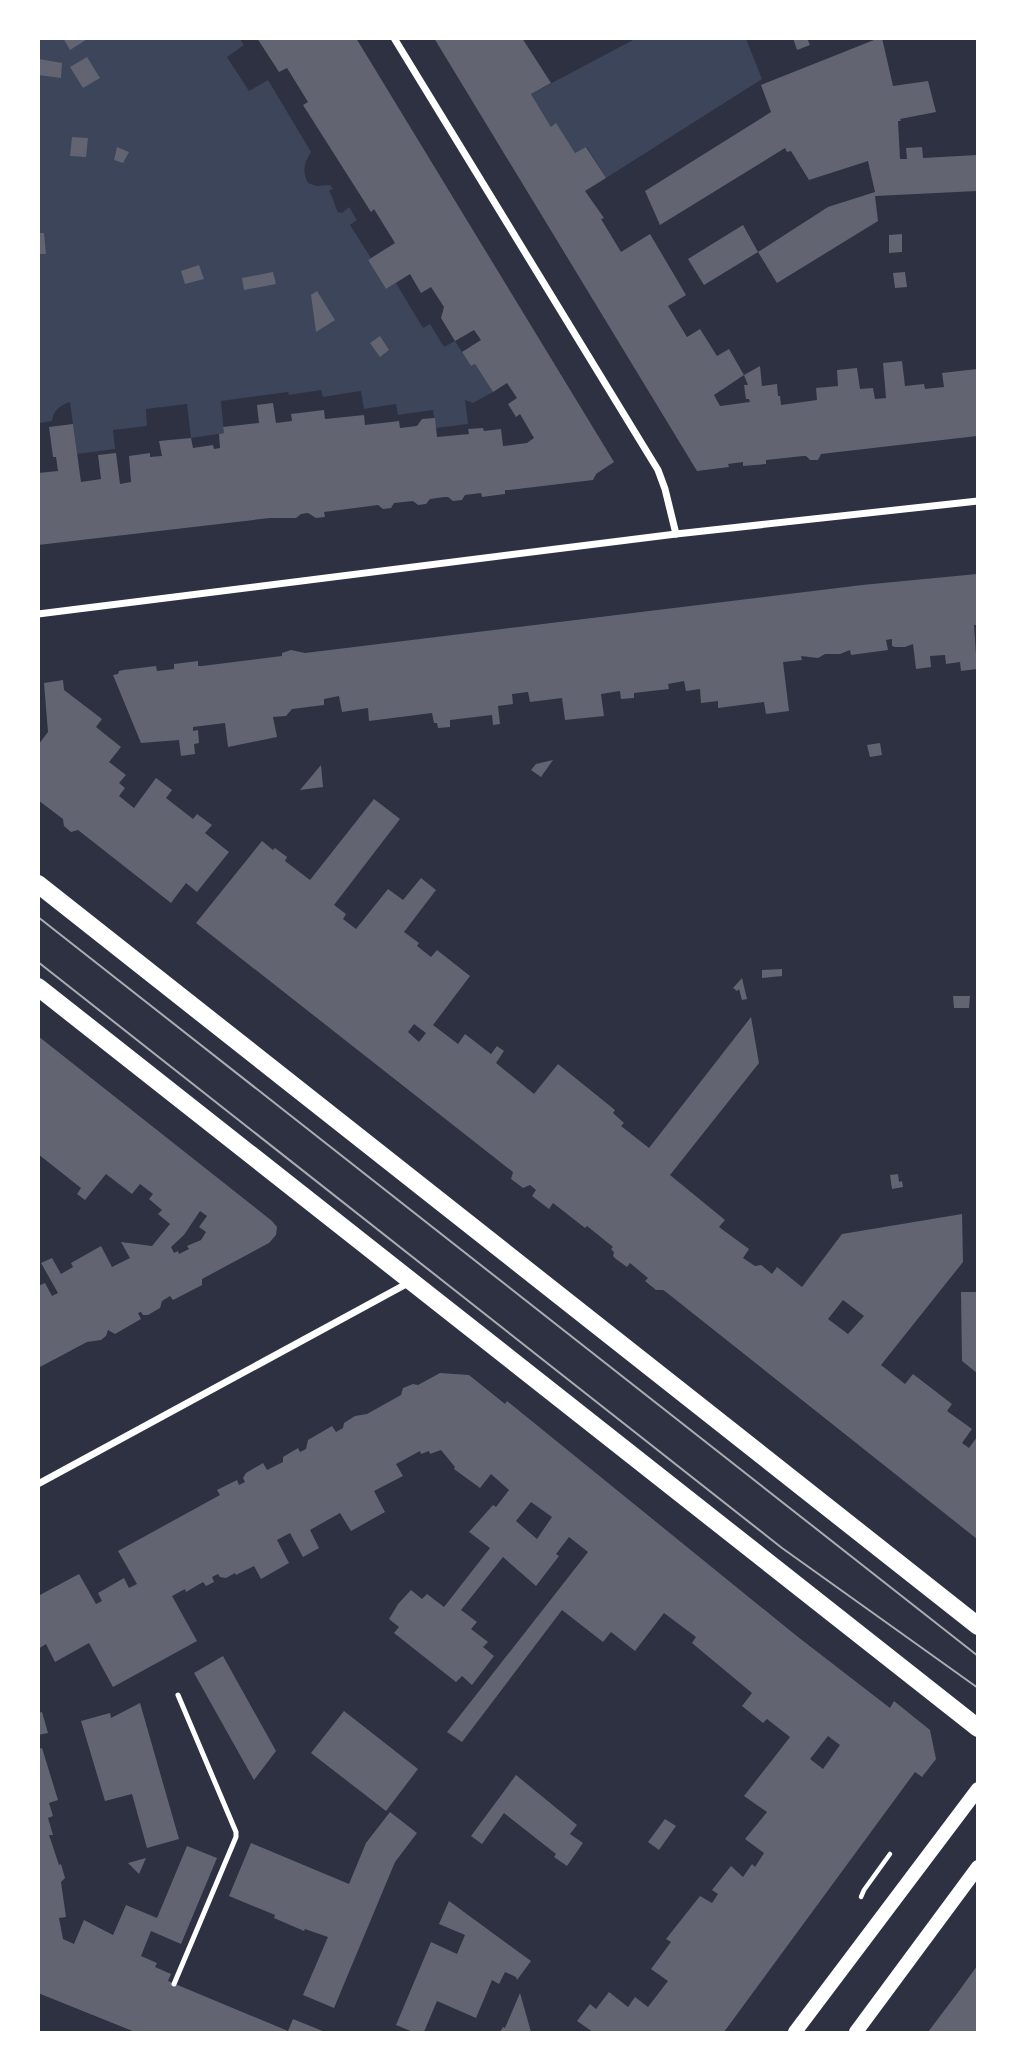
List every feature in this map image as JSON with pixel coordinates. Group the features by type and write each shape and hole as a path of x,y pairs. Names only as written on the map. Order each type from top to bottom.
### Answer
{"main road":[{"path":"38,884 978,1626"},
{"path":"38,987 978,1728"},
{"path":"795,2032 978,1789"},
{"path":"856,2032 978,1867"}],"street":[{"path":"394,38 658,470 676,534"},
{"path":"38,614 676,534 978,501"},
{"path":"38,1484 411,1281"}],"lane":[{"path":"174,1984 236,1837 178,1695"}],"path":[{"path":"864,1890 890,1854"}],"shaded area":[{"path":"39,39 240,39 244,45 227,57 249,91 268,80 311,152 305,167 308,183 316,186 330,185 333,189 329,191 338,212 342,213 349,207 357,220 350,225 371,258 368,260 386,289 396,283 423,328 430,324 444,347 455,341 471,366 475,364 493,392 473,403 465,400 468,424 436,428 433,410 398,415 396,404 364,409 361,391 323,397 321,390 221,401 224,433 191,438 187,404 146,409 147,426 113,430 115,449 77,454 70,402 58,408 52,421 39,423"},
{"path":"635,39 746,39 762,79 606,178 587,147 575,153 551,127 531,94"}],"building":[{"path":"63,38 89,38 70,50"},
{"path":"257,38 356,38 614,462 596,474 593,480 505,490 505,494 482,497 481,493 465,495 462,500 453,501 444,497 430,499 426,504 418,505 413,501 394,503 391,508 383,509 378,505 324,512 325,517 316,518 308,513 296,518 270,518 38,545 38,473 58,471 49,427 73,424 81,482 101,479 98,455 116,453 120,484 131,482 129,456 150,453 150,457 162,456 159,441 191,438 193,448 213,445 214,449 220,448 219,434 224,433 223,427 259,423 257,405 273,403 276,423 292,421 291,414 324,410 325,419 364,415 365,425 399,421 400,428 417,426 422,419 435,418 437,437 469,434 468,429 501,429 503,446 527,443 534,438 520,414 516,417 508,404 517,398 507,383 493,392 475,364 471,366 462,352 481,340 474,330 455,341 441,318 444,307 431,287 421,293 410,274 386,289 368,260 395,243 374,209 371,212 303,105 308,102 287,68 279,72"},
{"path":"434,38 522,38 551,83 531,94 551,127 556,123 575,153 586,147 606,178 585,191 604,218 601,219 621,252 650,234 686,295 668,306 687,337 700,329 717,356 729,349 744,375 760,366 762,386 777,384 781,405 817,400 816,388 838,386 837,370 857,368 860,389 873,388 875,399 886,398 883,363 902,361 905,386 924,384 925,389 944,387 942,373 977,369 977,436 821,454 818,460 803,456 766,460 766,464 743,466 743,462 728,464 729,467 697,471","holes":["744,375 748,385 744,385 746,399 750,402 720,406 714,395"]},
{"path":"793,38 807,38 810,45 797,50"},
{"path":"882,38 893,86 928,81 936,112 898,121 900,159 907,159 906,148 922,147 923,158 977,155 977,191 875,196 878,221 777,283 758,252 828,207 875,192 868,161 809,180 791,151 787,152 785,148 660,225 645,191 771,112 761,85"},
{"path":"87,57 100,78 83,88 70,67"},
{"path":"39,59 62,63 61,78 38,75"},
{"path":"72,137 88,138 86,157 70,156"},
{"path":"117,147 129,152 123,163 114,160"},
{"path":"743,225 758,252 704,285 688,259"},
{"path":"38,233 44,233 46,254 38,254"},
{"path":"902,234 902,252 889,253 889,235"},
{"path":"199,265 204,279 185,284 181,271"},
{"path":"273,272 276,284 244,290 242,278"},
{"path":"905,272 907,287 895,288 893,273"},
{"path":"317,291 335,320 316,332 311,295"},
{"path":"380,336 389,350 380,357 370,343"},
{"path":"977,574 977,625 974,625 977,669 961,671 960,662 946,664 945,655 930,656 931,667 916,669 913,644 895,647 892,646 892,639 886,640 888,650 851,655 850,650 840,654 825,654 818,658 801,656 802,660 783,662 789,711 766,714 764,702 718,708 718,701 701,703 700,689 686,691 684,681 668,684 669,689 634,693 634,698 621,699 620,691 601,694 604,716 565,720 562,698 530,702 528,692 512,694 513,704 498,706 500,724 493,725 492,715 450,720 450,727 438,728 432,713 369,721 368,708 342,712 339,696 324,699 324,705 292,709 286,716 273,717 277,737 228,747 225,723 193,727 193,731 198,730 199,743 194,744 195,754 181,756 179,740 141,743 113,675 123,670 156,666 157,671 174,669 174,664 198,661 198,666 202,666 282,656 282,653 291,650 305,653 862,585"},
{"path":"63,680 64,690 102,719 96,727 121,747 109,762 126,775 119,783 125,788 119,796 134,808 156,778 172,790 166,798 193,819 197,814 212,825 205,833 229,852 197,892 186,883 171,903 78,830 71,832 64,826 63,819 38,800 38,745 48,732 44,683"},
{"path":"880,743 882,755 870,757 867,745"},
{"path":"553,760 541,777 531,770 536,764"},
{"path":"321,765 323,787 300,790"},
{"path":"374,799 400,819 334,905 346,914 343,919 356,929 388,889 403,900 421,878 436,890 404,932 419,943 417,946 431,957 437,950 470,976 433,1025 458,1044 465,1034 491,1054 497,1046 504,1051 496,1063 534,1094 558,1064 615,1110 613,1113 624,1123 621,1126 649,1148 751,1017 759,1063 670,1175 725,1220 719,1227 749,1249 743,1258 755,1266 761,1265 772,1274 777,1267 802,1287 842,1234 962,1214 963,1262 881,1365 905,1384 913,1374 952,1404 947,1411 972,1429 962,1443 969,1448 977,1437 977,1539 666,1292 656,1290 645,1281 648,1278 630,1263 627,1267 616,1259 611,1249 613,1247 587,1226 585,1228 553,1203 549,1209 532,1196 536,1190 530,1185 523,1188 511,1179 513,1172 196,923 262,841 287,857 285,861 310,880","holes":["414,1024 426,1033 419,1042 408,1032","843,1300 864,1316 848,1334 828,1319"]},
{"path":"782,969 782,976 762,978 762,970"},
{"path":"742,978 747,999 742,1000 739,989 737,991 733,988"},
{"path":"953,996 970,996 969,1008 954,1008"},
{"path":"38,1036 272,1221 277,1227 276,1235 269,1243 202,1279 202,1285 173,1300 170,1296 162,1301 160,1308 148,1315 138,1313 141,1319 115,1334 108,1330 101,1340 87,1342 38,1368 38,1286 45,1283 52,1296 58,1293 41,1263 52,1258 61,1274 73,1267 71,1263 101,1246 112,1267 130,1258 121,1242 152,1246 170,1224 158,1214 162,1210 149,1199 153,1194 140,1184 132,1194 106,1174 85,1200 77,1194 81,1188 38,1154","holes":["200,1211 207,1216 199,1227 206,1232 201,1240 187,1246 189,1249 179,1254 178,1251 174,1253 171,1247 184,1235"]},
{"path":"898,1174 903,1187 892,1189 890,1175"},
{"path":"961,1292 977,1292 977,1373 962,1361"},
{"path":"440,1373 469,1375 505,1404 507,1401 798,1637 890,1708 894,1701 930,1730 936,1759 922,1777 915,1772 724,2032 593,2032 577,2021 590,2004 596,2009 609,1992 628,2007 635,1997 648,2007 668,1981 651,1969 671,1942 666,1939 700,1896 712,1903 718,1894 712,1890 731,1866 743,1877 752,1864 755,1867 764,1853 745,1839 767,1812 744,1796 790,1737 767,1719 763,1723 742,1706 752,1693 692,1643 696,1637 664,1613 635,1651 611,1632 603,1642 562,1610 462,1742 447,1732 588,1552 569,1537 556,1554 559,1556 536,1586 503,1557 461,1610 477,1622 471,1629 488,1642 483,1647 494,1656 472,1685 462,1676 456,1682 394,1633 399,1627 389,1619 411,1590 422,1599 427,1594 444,1607 490,1548 469,1532 493,1505 496,1507 509,1490 491,1474 480,1488 454,1469 441,1450 430,1454 429,1451 421,1454 420,1451 396,1464 403,1476 374,1491 385,1512 351,1531 340,1513 310,1530 319,1548 303,1557 290,1533 277,1540 289,1563 261,1579 254,1566 226,1578 218,1574 212,1577 214,1582 206,1586 203,1582 186,1592 185,1589 172,1596 197,1641 113,1687 89,1643 55,1662 46,1644 38,1649 38,1596 79,1574 96,1604 102,1601 98,1593 124,1578 129,1588 137,1584 118,1551 220,1495 217,1490 237,1480 239,1485 245,1482 243,1478 246,1473 263,1463 267,1470 283,1462 283,1457 298,1448 300,1452 306,1449 308,1440 332,1426 336,1432 355,1416 367,1414 401,1395 403,1388 418,1385","holes":["531,1502 552,1517 537,1539 516,1521","828,1736 840,1745 823,1769 810,1759"]},
{"path":"223,1656 276,1751 254,1780 194,1673"},
{"path":"140,1703 179,1839 147,1848 132,1794 105,1801 81,1721 110,1713 111,1718"},
{"path":"344,1711 418,1769 386,1811 311,1753"},
{"path":"42,1712 48,1733 38,1735 38,1713"},
{"path":"42,1748 58,1800 49,1803 53,1816 48,1818 53,1835 49,1835 65,1878 61,1882 66,1917 59,1918 63,1939 74,1944 84,1920 113,1935 126,1905 157,1918 187,1846 217,1858 181,1944 151,1931 141,1956 157,1963 155,1967 171,1974 168,1981 288,2031 293,2019 325,2032 135,2032 38,1993 38,1749"},
{"path":"516,1775 577,1825 570,1834 583,1843 567,1866 554,1857 556,1854 504,1813 482,1844 471,1836"},
{"path":"390,1812 417,1833 395,1862 334,2008 303,1995 328,1937 305,1929 304,1931 274,1918 275,1915 229,1896 251,1843 349,1884 366,1843"},
{"path":"665,1819 676,1826 659,1850 648,1842"},
{"path":"146,1858 139,1874 128,1863"},
{"path":"449,1901 531,1961 517,1980 505,1972 499,1984 492,1980 476,2018 437,2001 424,2032 413,2032 396,2025 431,1942 457,1954 465,1935 439,1924"},
{"path":"977,1966 977,2032 928,2032 956,1995"},
{"path":"520,1993 531,2032 500,2032 505,2028"}],"tram line":[{"path":"38,917 978,1656"},
{"path":"38,962 782,1548 978,1688"}]}
